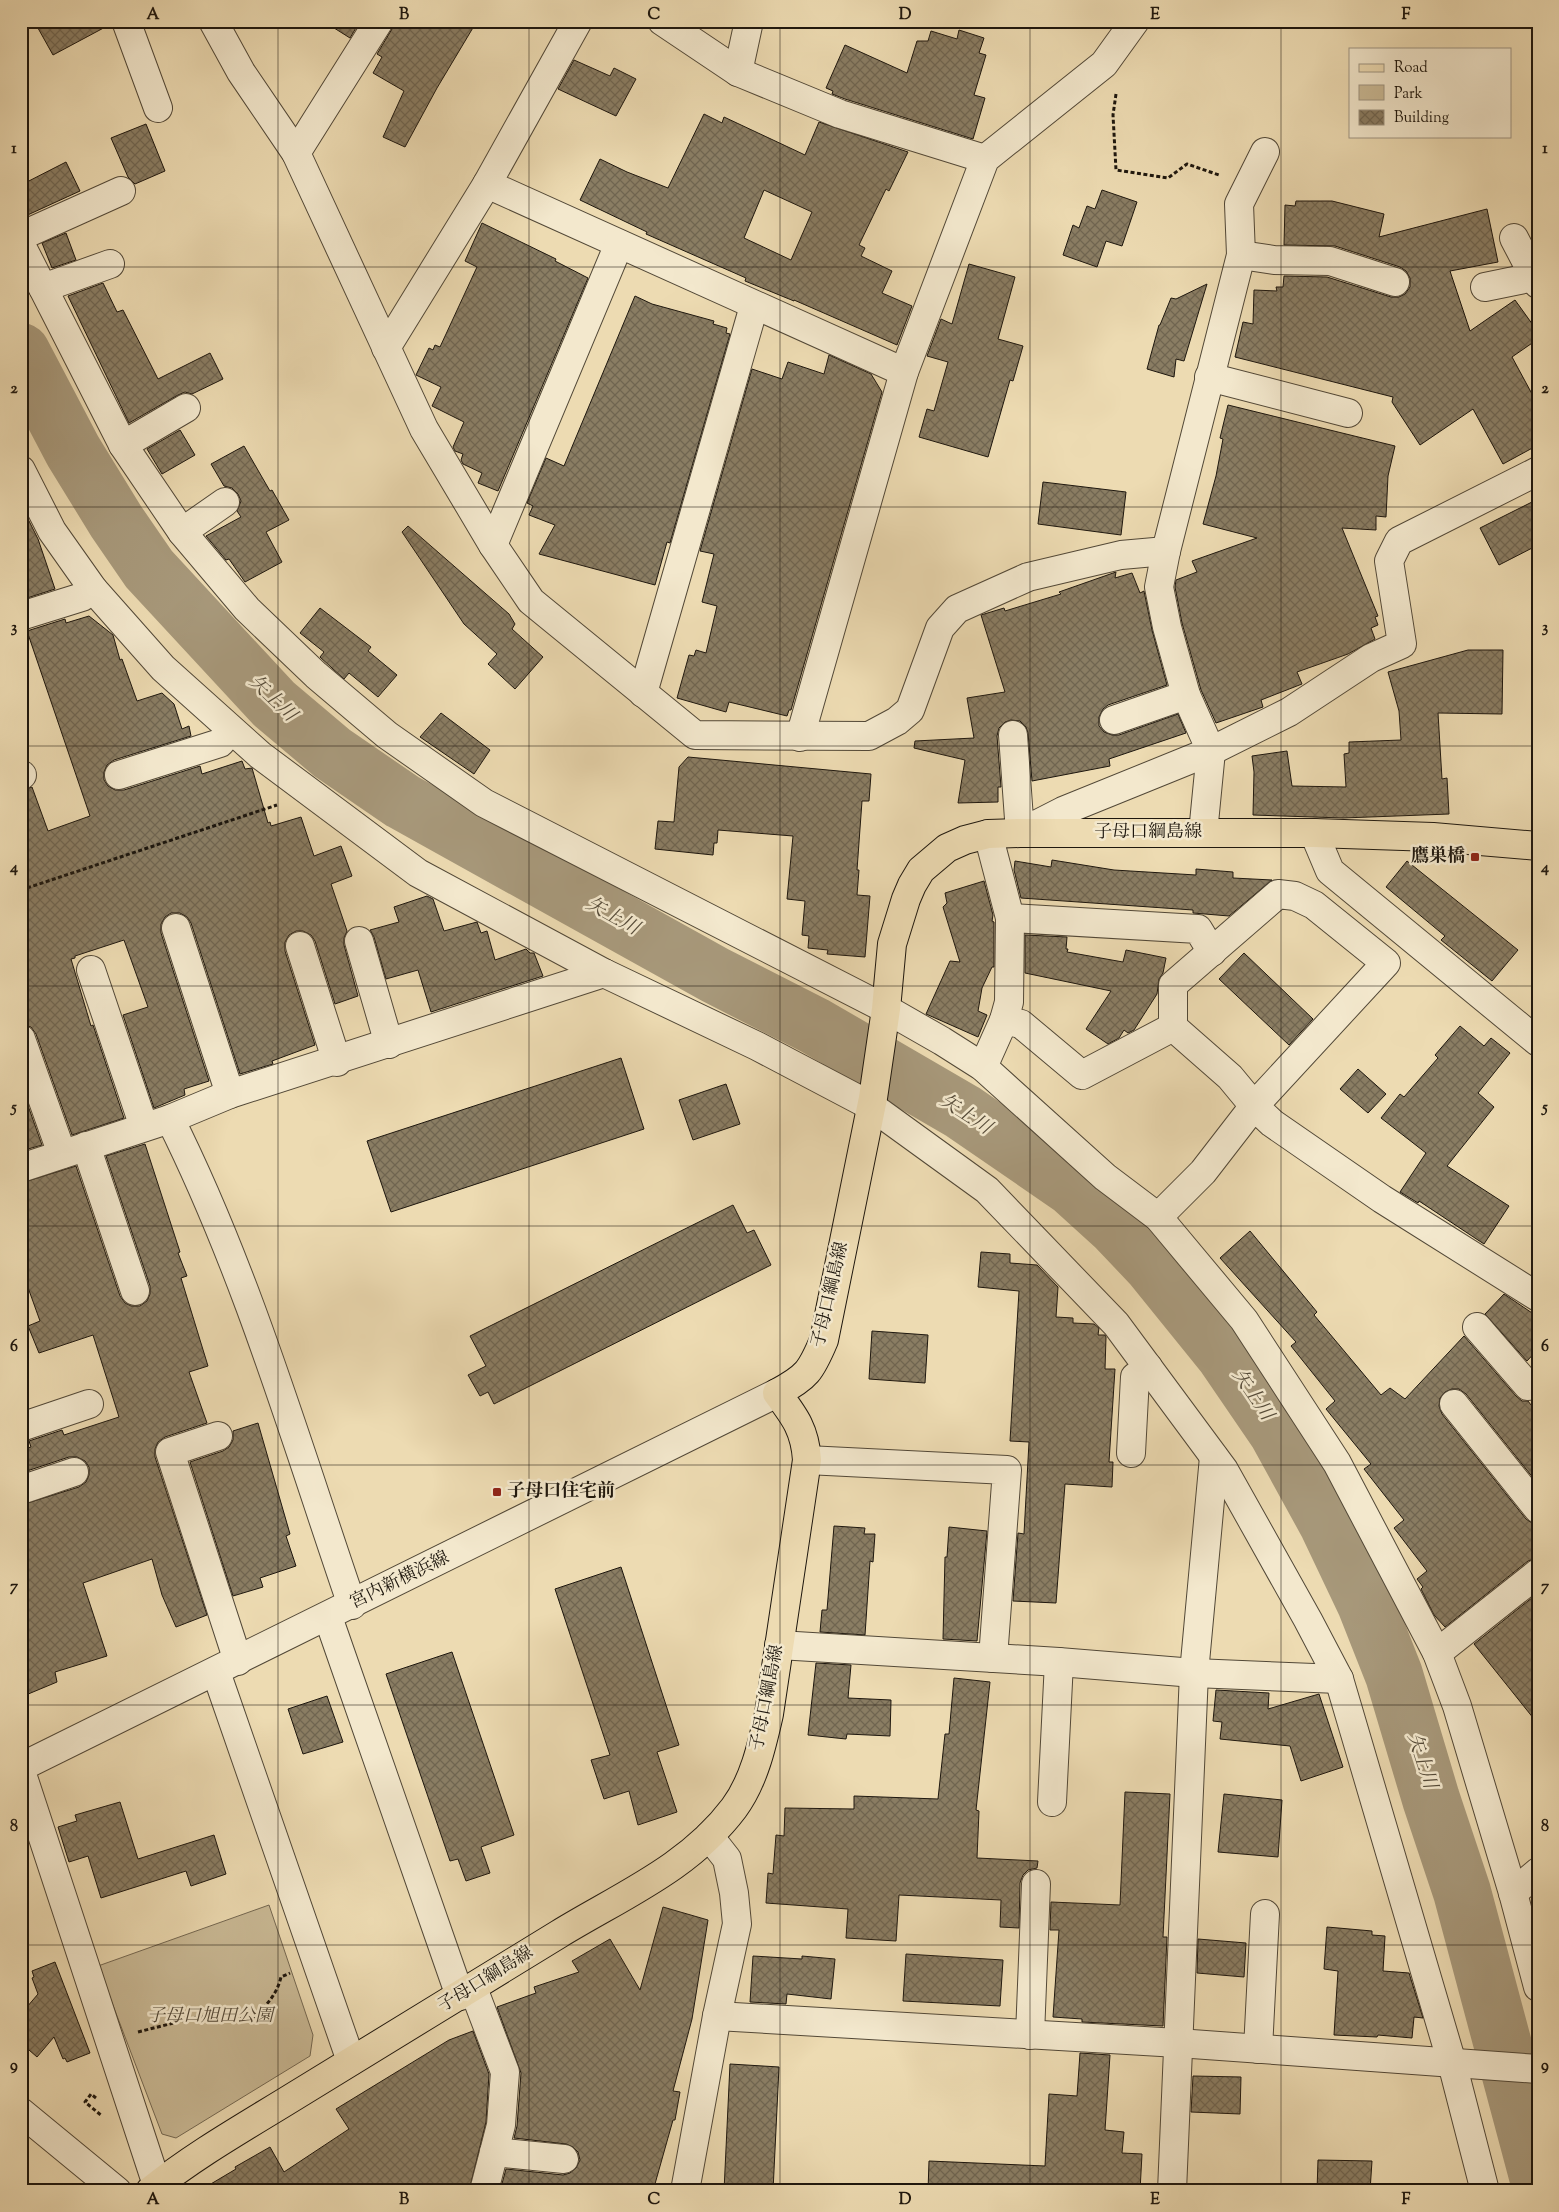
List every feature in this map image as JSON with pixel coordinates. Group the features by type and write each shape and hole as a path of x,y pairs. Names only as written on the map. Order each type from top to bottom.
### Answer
{"main road":[{"name":"子母口綱島線","path":"153,2188 182,2166 351,2061 561,1933 654,1880 687,1856 709,1836 735,1807 744,1791 761,1748 779,1645 806,1460 806,1441 800,1424 777,1393 796,1383 809,1372 824,1340 872,1102 886,1013 892,944 912,885 934,857 947,848 965,840 988,834 1020,832 1314,833 1434,837 1538,846"}],"street":[{"path":"126,21 158,108"},
{"path":"213,21 240,72 296,154 424,429 493,545 531,601 695,735 869,736 898,721 910,710 940,628 957,609 1028,577 1121,554 1166,552"},
{"path":"296,154 379,21"},
{"path":"386,348 487,184 578,21"},
{"path":"662,21 738,72 840,114 985,159"},
{"path":"738,72 749,21"},
{"path":"800,737 904,372 985,159 1104,64 1135,21"},
{"path":"1204,833 1211,751 1186,695 1167,627 1159,587 1209,377 1241,255 1239,204 1265,152"},
{"path":"487,184 904,372"},
{"path":"21,236 121,191"},
{"path":"1485,287 1536,280 1514,238"},
{"path":"493,545 619,244"},
{"path":"21,245 123,445 182,532 247,609 316,675 387,735 484,803 942,1041 983,1067 1105,1177 1158,1217 1244,1320 1337,1463 1437,1653 1457,1706 1513,1893 1538,1987"},
{"path":"1241,255 1274,260 1330,261 1396,282"},
{"path":"43,288 110,264"},
{"path":"643,693 754,306"},
{"path":"1209,377 1348,414"},
{"path":"123,445 186,408"},
{"path":"21,470 52,531 93,589 162,668 230,730 418,873 604,974 872,1102 986,1190 1116,1324 1224,1470 1304,1612 1339,1679 1452,2063 1485,2191"},
{"path":"1013,735 1020,832 1064,811 1211,751 1289,712 1371,658 1402,644 1389,561 1399,541 1538,471"},
{"path":"182,532 225,502"},
{"path":"21,616 82,597 93,589"},
{"path":"1114,720 1186,695"},
{"path":"119,775 220,743 230,730"},
{"path":"1314,833 1330,871 1535,1034"},
{"path":"983,1067 1004,1020 1009,1002 1010,918 988,834"},
{"path":"1158,1217 1203,1172 1254,1106 1386,963 1314,905 1295,896 1278,894 1173,985 1174,1027 1230,1077 1254,1106 1272,1123 1382,1199 1538,1297"},
{"path":"1010,918 1198,930 1212,952"},
{"path":"176,928 230,1094"},
{"path":"359,941 389,1044"},
{"path":"300,946 337,1062"},
{"path":"91,970 144,1127"},
{"path":"21,1168 170,1119 230,1094 337,1062 604,974"},
{"path":"1004,1020 1021,1024 1082,1075 1174,1027"},
{"path":"21,1038 74,1150 136,1291"},
{"path":"170,1119 200,1179 232,1256 340,1611 466,1992 505,2072 501,2125 484,2191"},
{"path":"1477,1327 1526,1388"},
{"path":"1131,1453 1135,1377 1148,1367"},
{"name":"宮内新横浜線","path":"21,1769 777,1393"},
{"path":"21,1427 89,1404"},
{"path":"1454,1404 1538,1509"},
{"path":"218,1436 170,1452 227,1667 351,2061"},
{"path":"1172,2191 1194,1673 1214,1457"},
{"path":"806,1460 1007,1470 993,1658"},
{"path":"21,1490 74,1472"},
{"path":"1437,1653 1538,1573"},
{"path":"779,1645 1059,1662 1194,1673 1339,1679"},
{"path":"1052,1802 1059,1662"},
{"path":"21,1769 110,2042 153,2188"},
{"path":"685,2191 717,2016 737,1924 734,1892 727,1859 709,1836"},
{"path":"1513,1893 1538,1872"},
{"path":"1030,2035 1036,1884"},
{"path":"1258,2049 1265,1914"},
{"path":"717,2016 1178,2043 1538,2069"},
{"path":"21,2112 117,2191"},
{"path":"494,2152 564,2159"}],"path":[{"path":"1104,64 1119,76 1113,115 1116,170 1168,178 1187,164 1218,173 1239,204"},
{"path":"21,890 293,799 307,790"},
{"path":"110,2042 132,2033 197,2017 254,2016 266,2006 278,1989 281,1978 298,1970"}],"green space":[{"name":"子母口旭田公園","path":"269,1905 313,2035 310,2056 176,2138 162,2134 98,1966"}],"building":[{"path":"34,21 111,21 111,24 53,55"},
{"path":"323,21 360,21 350,38"},
{"path":"395,21 477,21 405,147 383,137 404,91 373,73 382,57 377,54"},
{"path":"959,30 984,38 979,53 986,55 974,95 985,98 973,139 845,99 832,94 833,91 826,88 845,45 907,73 917,41 928,41 931,31 957,39"},
{"path":"574,60 610,76 614,68 636,79 616,116 558,89"},
{"path":"704,114 722,123 724,117 805,155 819,122 908,152 889,191 886,189 859,245 865,248 861,256 892,271 882,293 912,306 897,345 794,300 745,281 746,278 646,234 647,232 580,200 600,159 668,188","holes":["764,190 812,212 791,260 744,238"]},
{"path":"146,124 165,171 135,184 128,177 111,138"},
{"path":"66,162 80,191 21,218 21,185"},
{"path":"1102,190 1137,202 1122,246 1106,241 1097,267 1063,255 1073,225 1079,228 1087,206 1095,209"},
{"path":"1296,201 1332,201 1384,214 1379,237 1487,209 1498,262 1450,271 1470,331 1515,300 1538,332 1538,339 1512,357 1538,405 1538,445 1503,464 1473,409 1420,445 1392,402 1393,397 1235,357 1243,322 1253,324 1254,290 1277,291 1276,287 1283,287 1284,276 1327,277 1391,297 1399,297 1405,294 1410,287 1410,278 1406,271 1400,267 1335,246 1284,245 1285,205 1295,206"},
{"path":"482,223 556,259 555,261 588,278 498,491 478,483 482,473 463,464 461,460 463,454 455,451 453,447 464,422 432,406 441,387 416,375 429,348 433,350 435,345 440,347 477,267 465,261"},
{"path":"66,233 76,260 52,268 42,243"},
{"path":"969,264 1015,277 998,339 1023,346 1013,381 1010,380 988,457 919,437 927,409 934,411 948,362 927,356 941,319 952,324"},
{"path":"103,283 117,312 123,310 158,379 210,353 223,379 192,394 185,392 178,395 129,423 68,296"},
{"path":"1207,284 1184,361 1176,359 1174,377 1147,369 1159,325 1171,298 1176,299"},
{"path":"635,296 652,304 714,321 713,324 727,328 726,333 730,334 670,543 667,542 655,585 539,554 555,525 529,515 533,506 527,503 546,458 564,466"},
{"path":"829,355 871,374 882,392 791,710 789,710 787,716 729,702 726,712 677,698 689,655 694,656 696,650 706,653 717,606 702,602 714,554 700,551 752,369 782,379 788,362 824,374"},
{"path":"1228,405 1395,446 1388,476 1386,517 1376,516 1376,530 1342,528 1378,616 1375,617 1378,625 1371,628 1375,639 1348,654 1297,672 1302,684 1261,700 1263,707 1216,723 1201,690 1182,623 1175,587 1176,580 1197,572 1192,561 1257,538 1203,524 1216,476 1223,439 1220,438"},
{"path":"180,430 195,455 162,474 147,449"},
{"path":"244,446 289,520 266,532 282,562 245,582 229,559 226,560 206,536 241,517 237,511 241,501 238,494 232,488 224,486 211,464"},
{"path":"1043,482 1126,492 1121,535 1038,524"},
{"path":"1538,499 1538,545 1499,565 1480,528"},
{"path":"21,505 38,539 55,589 21,600"},
{"path":"408,526 509,614 515,624 512,629 543,657 515,689 488,664 497,654 464,624 402,532"},
{"path":"1116,572 1115,578 1132,573 1140,593 1144,591 1167,685 1108,705 1103,709 1099,717 1099,726 1104,732 1119,735 1178,714 1186,733 1109,759 1110,766 1032,781 1026,727 1020,721 1011,720 1005,722 999,728 997,736 1001,787 998,787 998,802 958,803 965,760 914,748 915,741 974,738 967,698 1005,692 981,615 1004,608 1005,611 1061,594 1059,592"},
{"path":"320,608 371,647 368,651 397,675 378,697 349,673 344,679 320,657 324,652 300,633"},
{"path":"89,616 113,635 120,660 122,659 137,701 162,693 174,704 182,729 189,726 191,736 114,760 107,765 104,772 104,780 108,786 115,790 124,790 200,766 202,774 242,761 245,769 252,768 268,823 270,822 271,826 301,817 314,856 341,846 352,876 331,884 347,931 344,945 358,996 335,1004 315,941 311,935 303,931 296,931 289,935 285,942 285,951 315,1045 272,1061 273,1064 240,1074 191,923 187,917 180,913 171,913 165,917 161,924 161,933 209,1081 184,1089 185,1095 154,1108 123,1015 148,1007 124,940 75,956 75,958 71,959 91,1026 93,1025 124,1118 72,1135 36,1034 31,1027 21,1024 21,791 32,787 48,831 90,816 27,631 65,619 66,623"},
{"path":"1468,650 1503,650 1502,714 1438,713 1442,779 1447,778 1449,814 1343,818 1253,815 1254,772 1252,756 1287,751 1292,786 1346,787 1344,754 1349,753 1349,742 1401,740 1399,711 1388,672"},
{"path":"441,713 490,750 474,774 420,737"},
{"path":"688,757 871,774 869,801 862,801 857,870 859,870 857,895 870,896 865,957 827,954 828,950 808,948 809,936 802,935 805,901 787,899 793,836 718,830 717,843 714,843 713,855 655,849 658,821 674,822 679,767"},
{"path":"1052,860 1114,870 1196,875 1196,869 1233,872 1233,878 1272,880 1229,916 1193,913 1193,910 1021,898 1014,870 1015,861 1051,867"},
{"path":"1407,861 1518,950 1492,981 1441,940 1445,936 1386,887"},
{"path":"984,881 993,915 992,921 994,922 994,967 992,967 982,988 978,1011 987,1015 978,1037 926,1014 950,961 960,962 943,907 947,903 945,893"},
{"path":"427,896 433,899 444,931 477,922 481,933 487,931 495,960 526,949 530,953 534,953 543,976 431,1012 418,970 386,979 374,937 370,930 399,922 394,907"},
{"path":"1025,935 1067,937 1067,952 1123,962 1126,950 1166,958 1163,973 1159,979 1157,994 1134,1030 1128,1033 1124,1030 1119,1038 1108,1044 1086,1029 1111,991 1025,973"},
{"path":"1244,953 1313,1019 1289,1045 1219,979"},
{"path":"1460,1026 1484,1046 1491,1038 1510,1053 1478,1093 1494,1107 1447,1166 1509,1206 1484,1244 1419,1201 1418,1203 1400,1192 1426,1153 1381,1118 1400,1094 1404,1097 1438,1058 1435,1055"},
{"path":"621,1058 644,1129 391,1212 367,1141"},
{"path":"1358,1069 1386,1094 1368,1113 1340,1089"},
{"path":"726,1084 740,1124 693,1140 679,1100"},
{"path":"21,1086 42,1145 21,1151"},
{"path":"145,1144 180,1252 178,1253 187,1276 181,1278 208,1366 189,1372 207,1423 165,1437 158,1442 155,1449 155,1457 207,1615 176,1627 162,1595 152,1559 83,1583 107,1656 55,1672 57,1682 21,1697 21,1505 79,1487 86,1482 89,1475 89,1467 85,1461 77,1457 69,1457 21,1473 21,1450 31,1447 29,1441 62,1430 64,1435 119,1417 93,1335 39,1353 28,1326 40,1321 21,1268 21,1183 76,1166 120,1296 125,1303 131,1306 140,1306 147,1301 150,1294 150,1286 106,1156"},
{"path":"733,1205 747,1233 754,1230 771,1265 494,1404 488,1392 480,1396 468,1375 486,1366 470,1336"},
{"path":"1250,1231 1317,1312 1314,1315 1381,1395 1390,1388 1405,1399 1464,1336 1516,1396 1522,1401 1528,1401 1538,1414 1538,1484 1466,1394 1459,1389 1452,1389 1445,1392 1440,1398 1439,1406 1442,1414 1526,1519 1538,1524 1538,1558 1528,1561 1445,1627 1434,1615 1421,1589 1423,1587 1417,1579 1427,1571 1394,1528 1404,1520 1364,1469 1371,1464 1326,1409 1335,1401 1291,1346 1296,1342 1220,1258"},
{"path":"981,1252 1010,1254 1010,1263 1037,1265 1058,1287 1056,1317 1073,1318 1073,1323 1094,1324 1099,1328 1098,1335 1105,1335 1106,1337 1105,1369 1115,1369 1109,1462 1113,1462 1112,1487 1065,1484 1056,1603 1013,1601 1018,1533 1024,1534 1029,1442 1010,1441 1019,1291 978,1287"},
{"path":"1504,1294 1538,1317 1538,1349 1527,1361 1485,1314"},
{"path":"872,1331 928,1335 925,1383 869,1379"},
{"path":"258,1423 290,1534 286,1536 296,1566 260,1578 263,1587 233,1596 190,1462 223,1451 229,1447 233,1440 233,1431"},
{"path":"834,1526 865,1528 864,1534 875,1534 873,1562 870,1561 865,1635 820,1632 822,1610 827,1610"},
{"path":"949,1527 987,1531 977,1641 943,1639 945,1557 947,1557"},
{"path":"621,1567 679,1745 657,1752 677,1812 638,1825 629,1791 604,1799 591,1760 610,1755 555,1589"},
{"path":"1538,1593 1538,1724 1474,1644"},
{"path":"452,1652 514,1835 481,1847 490,1873 466,1881 458,1859 450,1861 386,1674"},
{"path":"816,1663 851,1665 848,1698 891,1700 890,1736 847,1734 846,1739 808,1735"},
{"path":"954,1678 990,1682 976,1810 979,1811 977,1858 1038,1861 1037,1868 1028,1870 1023,1875 1020,1883 1019,1928 1000,1927 1001,1900 899,1895 896,1941 846,1938 848,1909 766,1903 768,1873 773,1874 776,1835 784,1836 785,1808 854,1809 854,1796 938,1799 945,1734 949,1734"},
{"path":"1216,1690 1269,1693 1268,1709 1319,1694 1343,1767 1301,1781 1290,1746 1220,1739 1222,1722 1213,1721"},
{"path":"327,1696 343,1742 303,1754 288,1709"},
{"path":"1125,1792 1170,1794 1163,1937 1167,1937 1163,2026 1082,2022 1082,2019 1053,2017 1059,1930 1050,1930 1051,1902 1120,1905"},
{"path":"1224,1794 1282,1800 1278,1857 1218,1852"},
{"path":"120,1802 138,1859 214,1835 226,1874 191,1886 186,1871 101,1898 88,1856 69,1862 58,1827 77,1821 75,1815"},
{"path":"663,1907 708,1920 692,2019 673,2091 680,2092 675,2120 673,2120 653,2191 500,2191 506,2169 563,2175 570,2173 576,2168 580,2160 578,2152 566,2144 514,2138 517,2126 521,2073 497,2007 536,1993 534,1987 579,1972 572,1961 610,1939 640,1990"},
{"path":"1327,1927 1372,1931 1372,1935 1385,1936 1383,1971 1409,1973 1423,2018 1414,2017 1412,2038 1378,2035 1377,2037 1334,2035 1338,1971 1324,1969"},
{"path":"1198,1939 1246,1943 1244,1977 1197,1973"},
{"path":"906,1954 1003,1960 1000,2006 903,2001"},
{"path":"753,1956 802,1959 802,1956 835,1959 831,1999 787,1994 786,2004 750,2002"},
{"path":"55,1962 90,2053 67,2062 65,2058 63,2059 54,2037 37,2057 21,2043 21,2014 38,1994 32,1978 34,1977 32,1971"},
{"path":"473,2031 489,2074 486,2122 469,2191 199,2191 270,2147 284,2172 349,2129 336,2109 449,2040"},
{"path":"1080,2053 1110,2055 1105,2130 1124,2132 1122,2153 1142,2154 1140,2191 928,2191 929,2161 1045,2166 1049,2094 1077,2096"},
{"path":"730,2064 779,2067 773,2191 724,2191"},
{"path":"1193,2076 1241,2077 1240,2114 1191,2112"},
{"path":"1318,2160 1372,2161 1370,2191 1317,2191"}],"waterway":[{"name":"矢上川","path":"21,352 73,451 116,521 149,569 274,704 332,753 402,801 715,975 815,1026 963,1112 1072,1187 1116,1227 1152,1265 1224,1354 1278,1433 1328,1524 1366,1604 1394,1675 1431,1799 1462,1892 1538,2176"}],"place":[{"name":"鷹巣橋","path":"1475,857"},
{"name":"子母口住宅前","path":"497,1492"}]}
